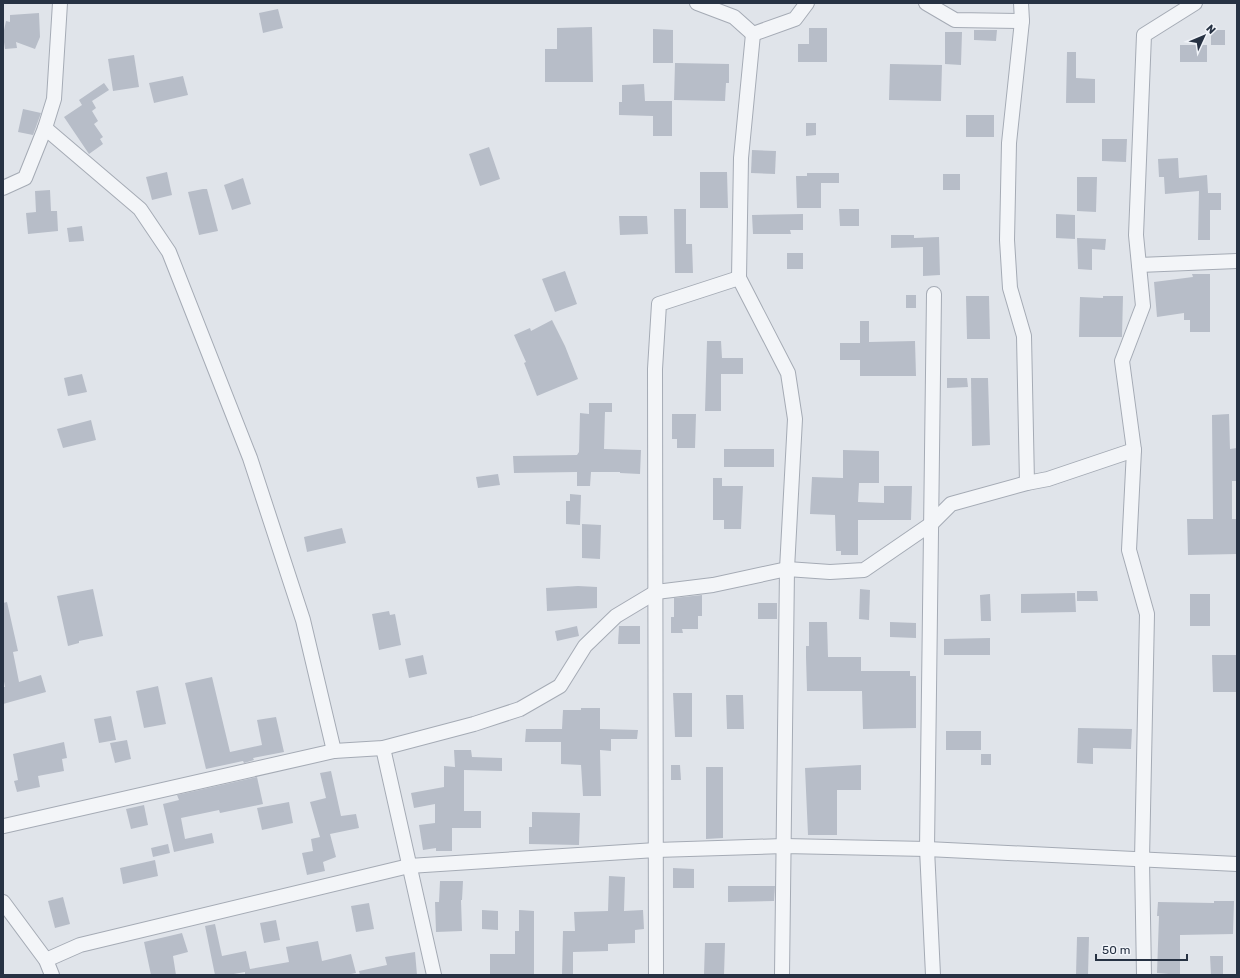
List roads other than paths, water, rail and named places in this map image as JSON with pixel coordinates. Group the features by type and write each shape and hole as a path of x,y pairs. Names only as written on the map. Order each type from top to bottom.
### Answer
{"street":[{"path":"3,188 24,178 54,99 60,3"},
{"path":"697,3 734,17 753,34"},
{"path":"753,34 795,19 808,3"},
{"path":"926,3 955,20 1022,21"},
{"path":"1021,3 1022,21 1009,143 1007,240 1010,288 1024,336 1027,483"},
{"path":"1144,975 1142,860 1147,614 1129,550 1134,450 1122,361 1143,306 1136,235 1144,35 1195,3"},
{"path":"753,34 741,158 739,278 788,373 795,419 787,569 782,975"},
{"path":"44,128 140,208 169,252 250,458 303,620 334,751"},
{"path":"1139,265 1237,261"},
{"path":"656,975 655,369 659,304 739,278"},
{"path":"933,975 927,849 934,294"},
{"path":"3,826 334,751 383,748 474,724 520,709 560,686 585,646 616,616 656,592 713,585 787,569 830,572 864,570 931,524 951,504 1027,483 1048,479 1134,450"},
{"path":"383,748 434,975"},
{"path":"46,960 80,945 409,866 656,850 784,846 927,849 1237,864"},
{"path":"3,902 46,960 52,975"}]}
